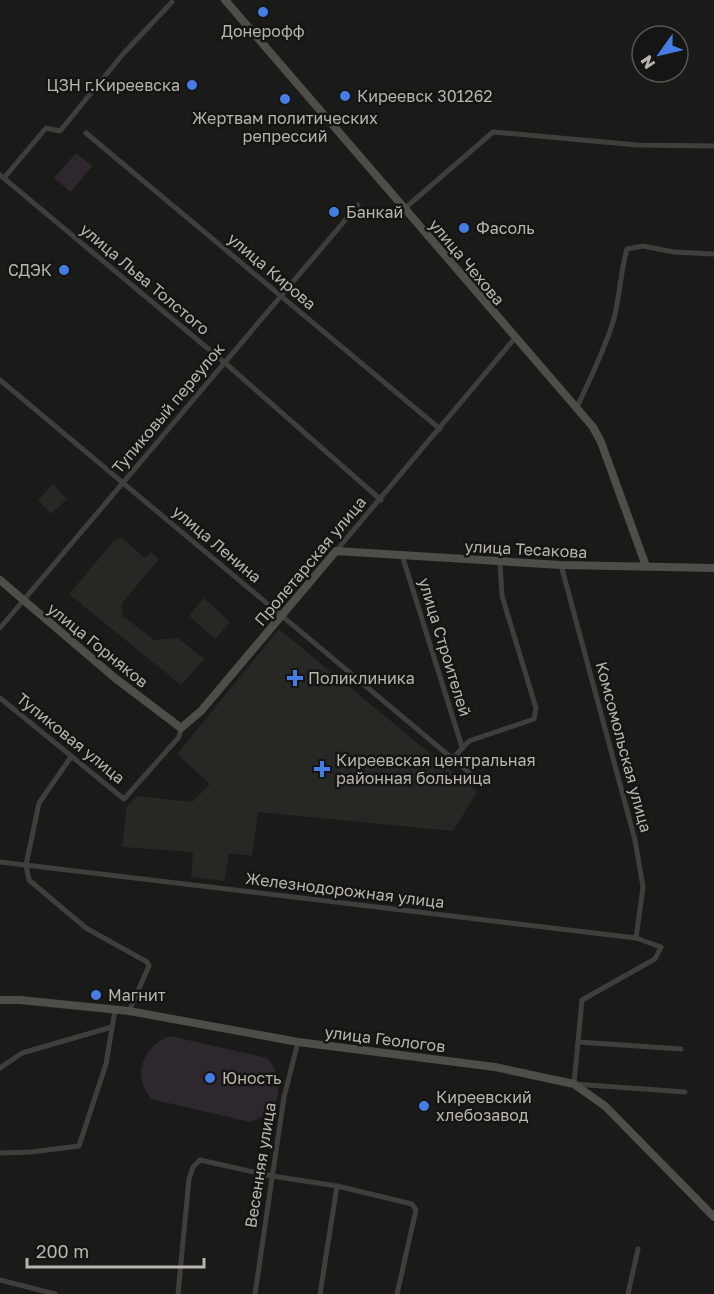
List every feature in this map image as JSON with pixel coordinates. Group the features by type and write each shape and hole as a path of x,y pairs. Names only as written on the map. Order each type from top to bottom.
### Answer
{"main road":[{"name":"улица Чехова","path":"225,0 593,427 601,442 646,566"},
{"name":"улица Тесакова","path":"336,551 561,565 714,568"},
{"name":"Пролетарская улица","path":"182,728 201,711 336,551"},
{"name":"улица Горняков","path":"0,580 115,678 182,728"},
{"name":"улица Геологов","path":"0,1000 129,1011 298,1042 495,1067 574,1084 605,1106 714,1217"}],"street":[{"path":"2,177 46,128 60,131 123,54 172,2"},
{"path":"404,208 493,132 637,145 714,146"},
{"name":"улица Кирова","path":"87,133 440,429"},
{"name":"улица Льва Толстого","path":"2,177 224,362 381,500"},
{"name":"Тупиковый переулок","path":"0,628 358,206"},
{"path":"578,407 614,320 627,249 643,246 674,252 714,254"},
{"name":"Пролетарская улица","path":"336,551 515,338"},
{"name":"улица Ленина","path":"0,380 472,775"},
{"name":"улица Строителей","path":"402,555 462,747"},
{"name":"улица Строителей","path":"453,758 469,741 534,719 537,708 502,596 500,562"},
{"name":"Комсомольская улица","path":"561,565 635,840 643,887 636,938"},
{"name":"Тупиковая улица","path":"0,698 124,799"},
{"name":"Пролетарская улица","path":"124,799 179,737 182,728"},
{"path":"70,757 39,803 26,865 29,880 86,928 147,962 149,966 129,1011"},
{"name":"Железнодорожная улица","path":"0,862 636,938 661,947 655,959 582,1000 578,1042"},
{"path":"0,1153 79,1146 106,1064 116,1010"},
{"path":"0,1068 22,1053 112,1028"},
{"name":"Весенняя улица","path":"255,1294 284,1097 298,1042"},
{"path":"681,1049 578,1042 574,1084 685,1092"},
{"path":"178,1294 189,1179 200,1160 272,1176 337,1186 412,1204 416,1210 397,1294"},
{"path":"320,1294 337,1186"},
{"path":"628,1294 638,1249"},
{"path":"0,1280 56,1294"}],"shaded area":[{"path":"76,153 92,166 71,192 54,178"},
{"path":"53,484 67,499 51,514 38,500"},
{"path":"122,538 145,558 151,552 159,559 123,602 121,606 123,616 154,640 178,638 204,659 181,685 69,594 115,540"},
{"path":"204,598 230,622 215,639 189,616"},
{"name":"Киреевская центральная районная больница","path":"279,629 477,792 453,831 258,812 252,856 229,853 224,881 191,877 193,852 122,847 127,806 137,796 192,802 210,784 177,754"},
{"name":"Юность","path":"170,1036 267,1058 274,1068 278,1081 278,1094 272,1109 264,1116 250,1122 151,1099 141,1075 144,1060 157,1043"}],"place":[{"name":"Донерофф","path":"263,12"},
{"name":"ЦЗН г.Киреевска","path":"192,85"},
{"name":"Киреевск 301262","path":"345,96"},
{"name":"Жертвам политических репрессий","path":"285,99"},
{"name":"Банкай","path":"334,212"},
{"name":"Фасоль","path":"464,228"},
{"name":"СДЭК","path":"64,270"},
{"name":"Поликлиника","path":"295,678"},
{"name":"Киреевская центральная районная больница","path":"322,769"},
{"name":"Магнит","path":"96,995"},
{"name":"Юность","path":"210,1078"},
{"name":"Киреевский хлебозавод","path":"424,1106"}]}
